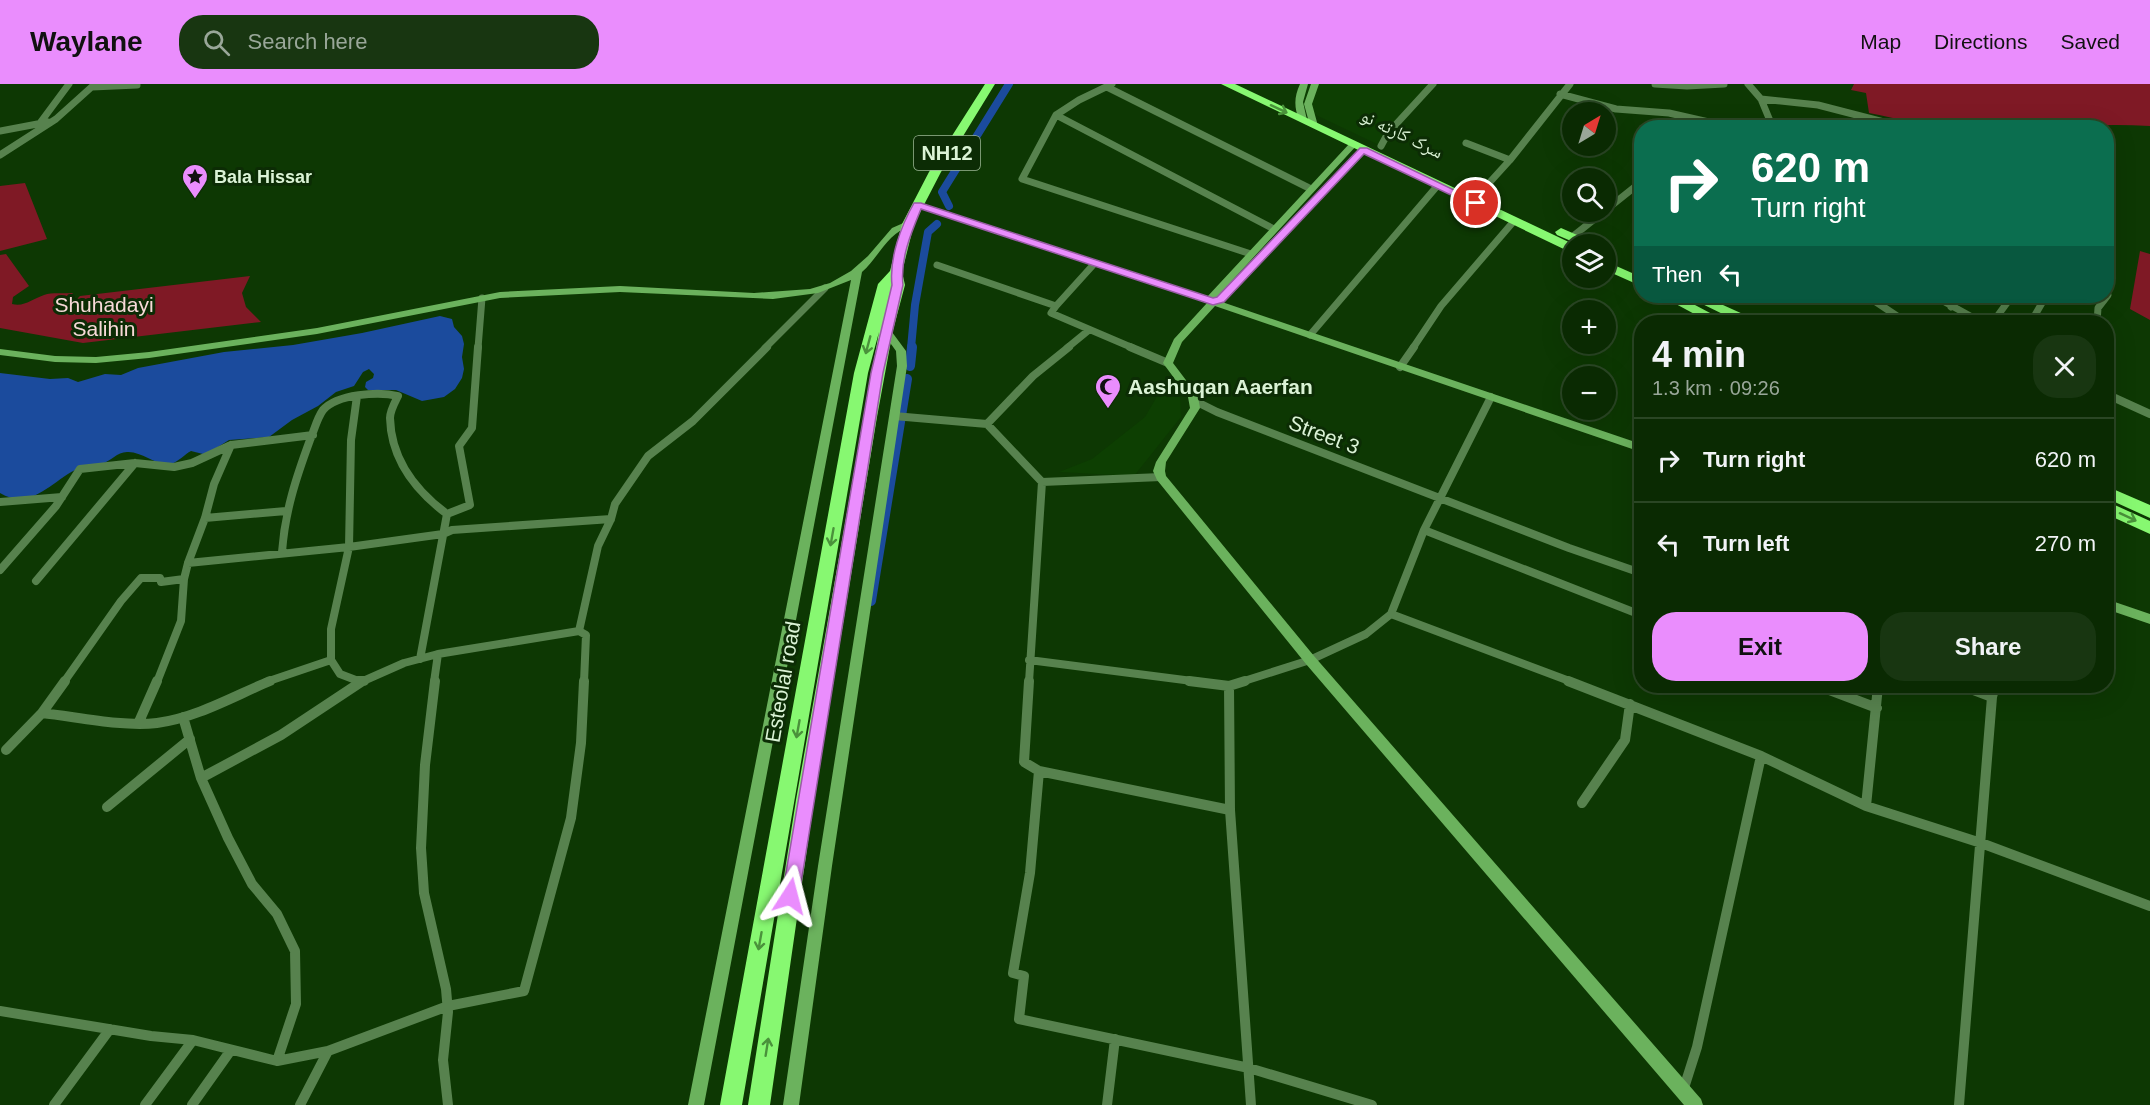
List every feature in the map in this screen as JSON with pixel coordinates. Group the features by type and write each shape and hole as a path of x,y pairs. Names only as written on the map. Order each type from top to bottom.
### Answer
{"highway":[{"name":"Esteolal road","path":"759,1105 804,810 886,330 898,285 896,272 908,224 990,84"},
{"name":"سرک کارته نو","path":"1226,84 1309,120 1381,146 1480,193 1562,238"},
{"name":"سرک کارته نو","path":"1251,84 1297,106 1309,120 1358,148 1514,221 1562,239"},
{"path":"1616,258 1634,267"},
{"path":"1616,270 1634,279"},
{"name":"Esteolal road","path":"731,1105 861,373 885,284 896,272"},
{"path":"1683,303 1708,315"},
{"path":"1710,303 1734,315"},
{"path":"2114,496 2150,512"},
{"path":"2114,511 2150,528"},
{"path":"813,639 833,639"}],"street":[{"path":"40,123 69,84"},
{"path":"1297,106 1297,98 1304,84"},
{"path":"1309,120 1309,98 1315,84"},
{"path":"1381,146 1393,127 1433,84"},
{"path":"1480,193 1510,160 1570,84"},
{"path":"1655,84 1687,87 1724,84"},
{"path":"1748,84 1761,99 1770,120"},
{"path":"0,155 53,121 94,86 137,85"},
{"path":"1251,254 1022,179 1056,115 1109,85 1311,189"},
{"path":"1560,94 1616,109 1669,113 1707,120"},
{"path":"1761,99 1818,105 1876,120"},
{"path":"1056,115 1274,229"},
{"path":"0,131 53,121"},
{"path":"1466,143 1510,160"},
{"path":"1213,302 1212,296 1311,189 1358,148"},
{"path":"1168,363 1178,340 1213,302 1221,299 1358,148"},
{"path":"1310,335 1438,185"},
{"path":"1582,234 1634,188"},
{"path":"918,205 1213,302 1634,446"},
{"path":"1400,367 1441,306 1514,221"},
{"path":"0,352 86,360 149,355 327,329 482,298 598,289 755,296 790,295 825,288 857,271 895,227 908,224"},
{"path":"1094,264 1051,313 1168,363 1195,401 1191,415 1161,462 1159,471 1161,477 1310,660 1695,1105"},
{"path":"937,265 1056,306"},
{"path":"696,1105 857,271"},
{"path":"579,631 598,546 611,519 615,504 648,456 693,421 825,288"},
{"path":"447,514 470,505 459,446 472,428 482,298"},
{"path":"1878,303 1896,315"},
{"path":"1945,303 1966,315"},
{"path":"1951,307 1955,303"},
{"path":"791,1105 828,845 896,416 903,357 886,330"},
{"path":"987,424 1033,376 1089,330"},
{"path":"282,552 286,511 321,412 338,400 389,393 398,396 390,416 397,452 410,480 429,501 447,514"},
{"path":"357,396 351,440 349,547 331,629 331,660 340,675 361,682"},
{"path":"1029,660 1229,686 1310,660 1366,634 1391,614 1424,530 1442,500 1491,397"},
{"path":"2114,398 2150,414"},
{"name":"Street 3","path":"1195,401 1217,412 1442,500 1634,571"},
{"path":"896,416 987,424 1042,483 1024,762 1039,771 1230,810"},
{"path":"0,570 62,497 80,469 135,463 174,467 192,464 231,445 313,435"},
{"path":"138,724 168,657 181,621 184,579 188,563 206,518 214,484 231,445"},
{"path":"36,581 135,463"},
{"path":"1042,483 1161,477"},
{"path":"1,503 62,497"},
{"path":"206,518 286,511"},
{"path":"420,659 447,514"},
{"path":"188,563 349,547 443,534 453,530 611,519"},
{"path":"1424,530 1634,612"},
{"path":"6,750 42,713 121,601 141,578 160,578 161,582 184,579"},
{"path":"2114,607 2150,619"},
{"path":"1391,614 1761,756 1866,806 1982,843 2150,906"},
{"path":"0,1011 193,1040 277,1060 328,1051 448,1006 524,991 571,818 582,731 586,635 579,631 438,654 404,663 361,682 281,735 201,778"},
{"path":"438,654 427,742 422,828 422,878 430,927 444,972 448,1006 443,1060 448,1105"},
{"path":"42,713 138,724 158,723 183,717 281,676 331,660"},
{"path":"1229,686 1230,810 1251,1105"},
{"path":"1837,693 1877,708"},
{"path":"1866,806 1878,693"},
{"path":"1959,1105 1993,693"},
{"path":"1582,803 1625,740 1630,704"},
{"path":"183,717 201,778 228,838 252,884 277,914 295,951 296,1004 277,1060"},
{"path":"107,807 190,739"},
{"path":"1683,1091 1697,1047 1761,756"},
{"path":"1039,771 1026,917 1013,973 1024,976 1018,1017 1249,1068 1372,1105"},
{"path":"54,1105 110,1029"},
{"path":"1107,1105 1116,1039"},
{"path":"145,1105 193,1040"},
{"path":"192,1105 231,1050"},
{"path":"300,1105 328,1051"}],"shaded area":[{"path":"1304,84 1433,84 1381,146 1297,106"},
{"path":"1166,381 1180,394 1181,417 1134,476 1059,472 1092,459 1145,417"}],"green space":[{"path":"1854,84 2150,84 2150,126 2114,125 2114,120 1901,120 1869,113 1866,93 1851,90"},
{"name":"Shuhadayi Salihin","path":"25,183 47,239 0,251 0,186"},
{"path":"2140,251 2150,254 2150,320 2130,309"},
{"name":"Shuhadayi Salihin","path":"6,254 29,286 13,297 12,304 25,304 47,294 73,293 59,309 66,309 80,296 250,276 242,293 246,307 261,322 83,343 0,328 0,255"}],"water":[{"path":"440,316 452,319 464,344 462,378 455,389 444,397 422,401 396,390 368,390 365,387 366,382 373,378 374,374 369,369 363,372 354,386 336,392 269,437 229,440 210,452 203,454 191,451 171,464 159,463 133,452 123,452 102,464 79,468 32,497 11,498 0,493 0,373 50,379 68,378 78,382 105,374 121,375 138,368 224,352 293,345"}],"waterway":[{"path":"949,206 942,192 1009,84"},
{"path":"911,348 915,305 928,232 937,224"},
{"path":"910,366 912,347"},
{"path":"871,601 907,379"}],"place":[{"name":"Bala Hissar","path":"195,200"},
{"name":"Aashuqan Aaerfan","path":"1108,410"}],"route":[{"path":"790,896 877,373 898,285 896,272 908,224 918,205 1213,302 1221,299 1363,150 1476,203"}]}
